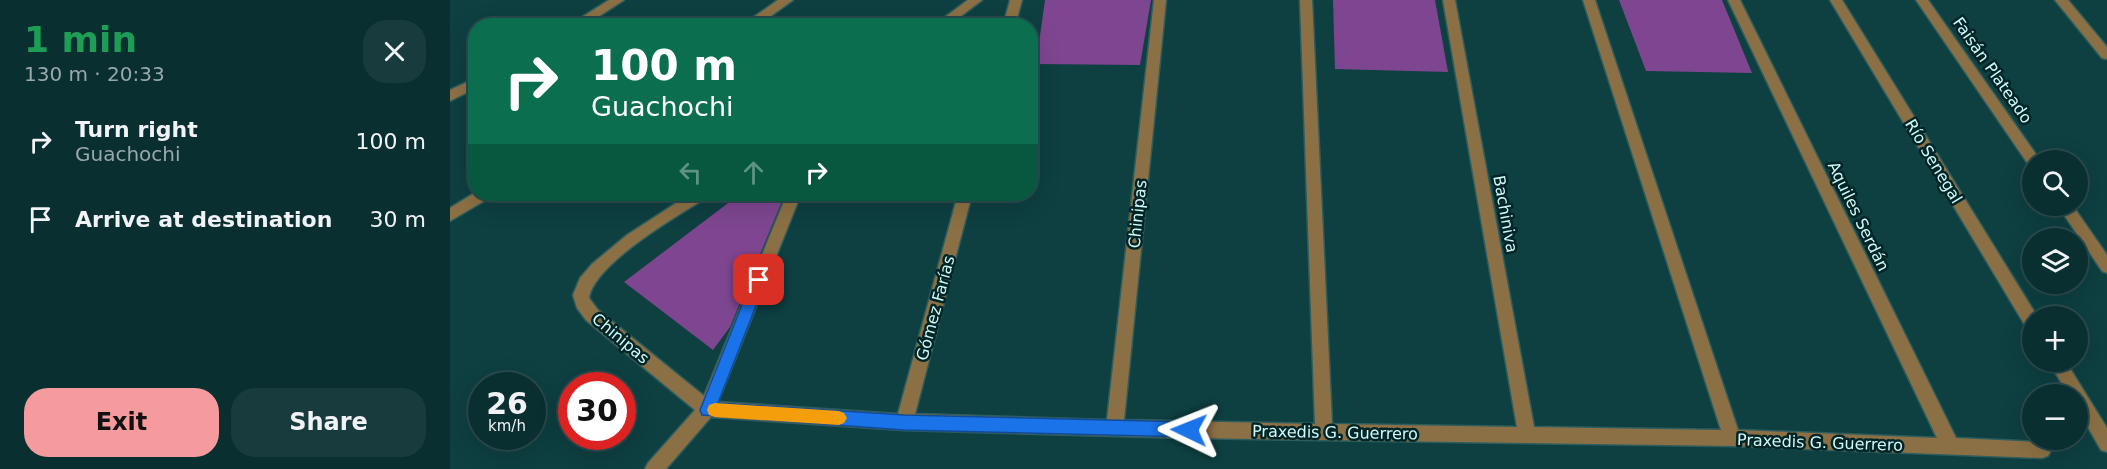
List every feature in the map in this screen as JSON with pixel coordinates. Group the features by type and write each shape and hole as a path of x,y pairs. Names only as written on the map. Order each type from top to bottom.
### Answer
{"street":[{"path":"588,18 618,0"},
{"path":"759,18 787,0"},
{"path":"950,18 976,0"},
{"path":"1011,18 1016,0"},
{"name":"Chinipas","path":"1115,427 1160,0"},
{"path":"1306,0 1324,432"},
{"name":"Bachiniva","path":"1449,0 1527,434"},
{"path":"1589,0 1732,438"},
{"name":"Aquiles Serdán","path":"1734,0 1951,447"},
{"name":"Río Senegal","path":"1836,0 2022,306"},
{"name":"Faisán Plateado","path":"1922,0 2026,150"},
{"path":"2061,0 2107,55"},
{"path":"450,96 468,86"},
{"path":"450,215 473,201"},
{"name":"Chinipas","path":"691,201 610,257 586,282 581,294 583,304 592,315 707,410"},
{"path":"654,469 707,410 791,201"},
{"name":"Gómez Farías","path":"904,422 963,201"},
{"path":"2072,216 2107,267"},
{"name":"Praxedis G. Guerrero","path":"707,410 904,422 1324,432 1732,438 2022,449"},
{"path":"2088,413 2107,444"}],"shaded area":[{"path":"1045,0 1151,0 1140,65 1038,64"},
{"path":"1333,0 1435,0 1448,72 1335,69"},
{"path":"1619,0 1722,0 1752,73 1646,71"},
{"path":"731,201 782,201 730,327 713,350 624,282"}],"slow traffic":[{"path":"715,410 839,418"}],"route":[{"path":"759,280 707,410 904,422 1189,430"}]}
